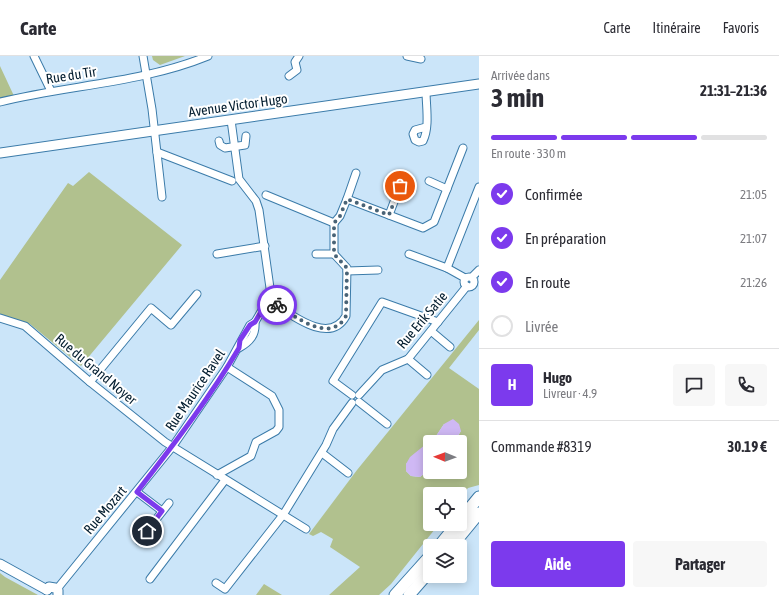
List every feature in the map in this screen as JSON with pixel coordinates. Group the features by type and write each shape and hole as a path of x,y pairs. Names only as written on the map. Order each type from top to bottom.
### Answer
{"highway":[{"path":"467,512 479,497"},
{"path":"458,539 479,513"},
{"path":"445,539 451,531"},
{"path":"395,595 423,564"},
{"path":"409,595 423,579"}],"main road":[{"name":"Avenue Victor Hugo","path":"0,153 479,84"},
{"path":"0,564 46,592 51,587 57,592"}],"street":[{"path":"34,56 51,91"},
{"path":"143,56 155,131 162,197"},
{"name":"Rue du Tir","path":"0,102 51,91 146,76 208,56"},
{"path":"289,76 297,70 295,62 299,56"},
{"path":"407,56 421,59"},
{"path":"426,92 426,127"},
{"name":"Rue Maurice Ravel","path":"173,446 227,368 239,348 248,343 256,331 255,322 271,295 259,210 251,194 243,186 238,174 231,120"},
{"path":"219,141 220,145 225,148 245,145 246,136"},
{"path":"347,199 423,228 434,222 463,148"},
{"path":"157,152 232,181"},
{"path":"268,300 314,328 329,328 343,321 346,316 347,271 334,254 334,223 340,216 356,174"},
{"path":"429,181 447,189"},
{"path":"389,215 400,186"},
{"path":"447,268 479,188"},
{"path":"266,195 334,223"},
{"path":"217,254 265,246"},
{"path":"316,254 334,254"},
{"path":"409,254 447,268 471,282"},
{"path":"347,271 378,270"},
{"name":"Rue Erik Satie","path":"216,583 225,589 283,515 322,452 333,429 356,399 382,370 408,359 471,282 479,270"},
{"path":"90,382 151,308 172,325 197,294"},
{"path":"387,424 333,381 382,302 438,322"},
{"name":"Rue du Grand Noyer","path":"0,318 25,326 90,382 173,446 217,475"},
{"path":"431,331 450,347"},
{"path":"408,359 427,375"},
{"path":"227,368 272,396 280,410 279,426 276,431 256,442 251,456 217,475 306,529"},
{"name":"Rue Mozart","path":"57,592 173,446"},
{"path":"322,452 348,473"},
{"path":"150,579 225,480"},
{"path":"137,492 162,511"},
{"path":"139,541 169,503"}],"green space":[{"path":"152,56 185,56 160,65 153,60"},
{"path":"0,66 14,96 0,99"},
{"path":"89,172 182,245 81,366 30,324 0,315 0,280 68,183 73,186"},
{"path":"479,320 479,330 449,368 479,389 479,485 467,489 467,487 423,487 423,531 433,531 427,539 423,539 423,544 391,584 379,595 329,595 360,567 330,547 333,539 321,532 313,536 309,534 357,470"},
{"path":"0,573 5,577 38,595 0,595"},
{"path":"264,584 282,595 256,595"}],"shaded area":[{"path":"453,419 459,424 461,431 458,435 437,435 444,424"},
{"path":"423,446 423,475 420,477 411,476 406,471 406,464 410,457"}],"way so far":[{"path":"277,305 314,328 329,328 343,321 346,316 347,268 334,254 334,223 340,216 347,199 389,215 400,186"}],"route":[{"path":"147,531 162,511 137,492 173,446 212,391 239,348 240,340 250,325 255,322 268,300 277,305"}]}
